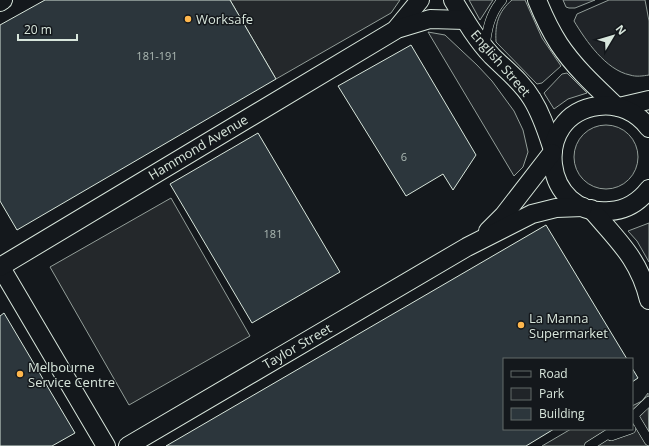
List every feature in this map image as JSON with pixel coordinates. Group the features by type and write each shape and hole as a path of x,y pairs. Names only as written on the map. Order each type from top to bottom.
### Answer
{"street":[{"name":"Hammond Avenue","path":"396,28 420,0"},
{"name":"English Street","path":"453,0 485,48 519,82 532,98 542,116 552,152"},
{"path":"537,0 554,37 566,54 582,73 617,106"},
{"name":"Hammond Avenue","path":"0,266 396,28 430,19 465,20"},
{"path":"617,106 649,100"},
{"path":"649,128 635,114 617,106 594,106 575,115 564,124 554,143 552,152 553,170 559,185 570,198 587,208 621,243 636,263 647,290 649,300"},
{"name":"Taylor Street","path":"467,247 488,232 504,215 552,152"},
{"name":"Taylor Street","path":"128,446 467,247 532,214 556,208 587,208 607,212 623,209 637,202 649,189"},
{"path":"0,266 106,446"}],"lane":[{"path":"485,48 489,22 494,10 502,0"},
{"path":"649,402 633,417 634,428 649,441"},
{"path":"634,428 649,422"},
{"path":"589,446 615,430"},
{"path":"602,439 628,430"}],"green space":[{"path":"469,0 493,0 480,20"},
{"path":"512,0 525,0 542,38 561,66 542,83 537,84 496,42 498,19 503,9"},
{"path":"563,0 595,0 575,8 569,8 566,7"},
{"path":"609,0 645,0 649,21 649,75 632,76 613,67 591,46 574,21 577,14"},
{"path":"428,32 445,35 492,81 514,111 523,130 528,152 523,167 514,176"},
{"path":"567,73 587,93 568,99 554,109 544,93 562,74"},
{"path":"606,125 624,130 629,134 633,139 638,157 633,175 629,180 624,184 606,189 588,184 583,180 579,175 574,157 579,139 583,134 588,130"},
{"path":"649,223 649,262 637,241 628,231"}],"shaded area":[{"path":"230,0 400,0 391,13 276,79"},
{"path":"171,198 250,336 129,405 50,267"},
{"path":"648,393 649,446 542,446 569,430 633,430 633,406 642,401"}],"building":[{"path":"45,0 230,0 276,79 17,230 0,201 0,25"},
{"path":"411,45 476,155 453,190 443,174 406,196 338,86"},
{"path":"258,133 340,272 252,323 170,184"},
{"path":"546,225 626,358 503,358 503,430 552,430 526,446 166,446"},
{"name":"Melbourne Service Centre","path":"4,313 75,433 52,446 0,446 0,316"},
{"path":"633,370 638,378 633,381"}],"place":[{"name":"Worksafe","path":"188,19"},
{"name":"La Manna Supermarket","path":"521,325"},
{"name":"Melbourne Service Centre","path":"20,374"}]}
